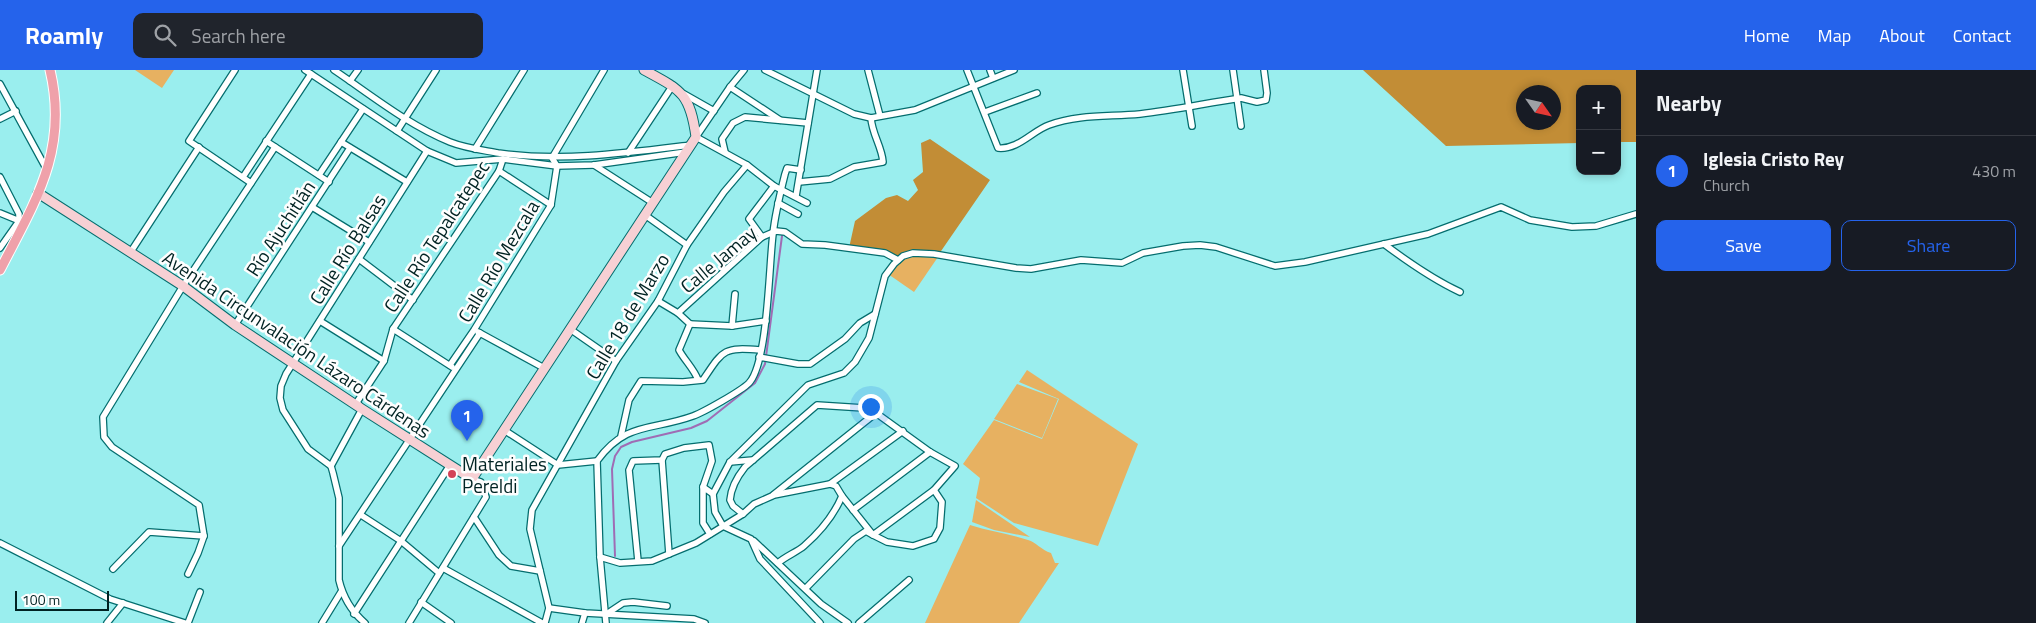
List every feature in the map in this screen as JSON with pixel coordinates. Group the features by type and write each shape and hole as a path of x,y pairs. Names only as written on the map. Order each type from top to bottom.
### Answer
{"main road":[{"path":"0,270 22,222 38,193 47,170 54,143 56,117 50,70"}],"street":[{"path":"235,70 189,141 252,183"},
{"path":"305,70 427,151 456,163 503,159 557,166 594,165 688,149"},
{"path":"334,70 405,118 450,142 475,149 552,158 688,149"},
{"path":"350,81 358,70"},
{"path":"397,131 436,70"},
{"path":"475,149 524,70"},
{"path":"552,158 604,70"},
{"path":"644,70 714,111"},
{"path":"409,623 486,497 481,482 472,478 696,137 744,70"},
{"path":"765,70 854,114 871,118 915,110 1014,70"},
{"path":"796,196 817,70"},
{"path":"868,70 880,116"},
{"path":"967,70 986,115 995,144 998,148 1003,149 1027,139 1048,125 1082,117 1139,114 1237,99 1258,102 1266,100 1264,70"},
{"path":"990,70 994,78"},
{"path":"1184,70 1192,126"},
{"path":"1233,70 1241,126"},
{"path":"243,177 311,74"},
{"path":"0,84 16,110 47,170"},
{"path":"628,153 672,85"},
{"path":"730,87 782,121"},
{"path":"986,115 1037,93"},
{"path":"684,94 691,113 696,137"},
{"name":"Río Ajuchitlán","path":"320,175 363,109"},
{"path":"0,119 16,110"},
{"path":"725,152 722,139 733,123 745,117 808,123"},
{"path":"799,182 820,181 854,167 883,162 882,154 871,128 871,118"},
{"path":"696,137 747,164 774,186 807,203"},
{"path":"266,141 329,182"},
{"path":"341,142 407,182"},
{"path":"130,252 199,147"},
{"path":"188,574 204,536 199,504 112,447 104,437 103,417 183,286 275,147"},
{"name":"Río Ajuchitlán","path":"235,325 350,148"},
{"name":"Calle Río Balsas","path":"331,466 308,449 283,410 280,398 281,386 427,151"},
{"path":"552,158 557,166"},
{"name":"Calle Río Tepalcatepec","path":"362,409 357,402 384,361 393,329 499,172 503,159"},
{"name":"Calle 18 de Marzo","path":"548,608 530,529 532,510 616,361 658,301 687,245 724,192 747,164"},
{"path":"594,165 652,203"},
{"name":"Calle Río Mezcala","path":"450,365 474,330 550,205 557,166"},
{"path":"606,623 597,461 611,444 628,432 705,411 749,383 760,357 766,322 773,233 781,189 787,168 801,170"},
{"path":"499,172 550,205"},
{"path":"0,178 22,222"},
{"path":"762,237 749,219 774,186"},
{"name":"Avenida Circunvalación Lázaro Cárdenas","path":"38,193 183,286 235,325 293,364 472,478"},
{"path":"778,203 798,214"},
{"path":"312,207 369,242"},
{"path":"848,623 821,604 778,562 751,539 723,526 715,512 713,494 730,462 808,385 844,373 855,362 869,338 885,276 898,260 913,253 934,254 1031,269 1081,260 1122,263 1143,253 1200,245 1216,247 1275,266 1304,262 1428,234 1501,207 1530,220 1572,227 1596,226 1636,214"},
{"path":"0,213 22,222"},
{"path":"645,215 687,245"},
{"path":"0,248 22,222"},
{"path":"773,233 776,231 785,232 802,244 885,253 898,260"},
{"name":"Calle Jamay","path":"658,301 678,313 762,237 773,233"},
{"path":"1384,244 1439,282 1460,292"},
{"path":"359,259 413,300"},
{"path":"732,326 735,294"},
{"path":"678,313 690,324 732,326 766,322"},
{"path":"760,357 798,364 810,364 846,339 860,323 875,314"},
{"path":"320,321 384,361"},
{"path":"690,324 678,350 686,363 694,371 698,380"},
{"path":"570,328 616,361"},
{"path":"393,329 457,370"},
{"path":"474,330 544,368"},
{"path":"339,547 480,333"},
{"path":"621,436 629,400 641,381 683,382 703,380 719,356 736,348 760,350"},
{"path":"743,514 733,506 730,495 738,476 753,460 817,405 864,408 876,413 930,452 955,466 934,490 873,535"},
{"path":"362,409 331,466 339,498 339,580 341,592 354,614 365,623"},
{"path":"772,496 876,413"},
{"path":"504,430 558,465 597,461"},
{"path":"601,557 620,563 652,561 696,543 743,514 754,504 772,496 830,484 903,431"},
{"path":"669,554 662,460 665,454 675,450 709,446 712,461 703,487 703,523 710,534"},
{"path":"853,510 930,452"},
{"path":"638,561 630,465 633,461 662,460"},
{"path":"730,462 753,460"},
{"path":"354,614 450,465"},
{"path":"830,484 836,486 873,535"},
{"path":"703,487 713,494"},
{"path":"806,588 854,539 866,532 887,542 913,546 934,539 940,528 942,502 934,490"},
{"path":"778,562 803,547 825,524 842,496"},
{"path":"361,515 401,540 441,571 544,623 548,608 586,613 694,619 705,623"},
{"path":"474,517 499,555 511,566 540,571"},
{"path":"113,569 149,532 204,536"},
{"path":"751,539 760,559 820,623"},
{"path":"0,543 110,599 183,622 200,592"},
{"path":"859,623 909,580"},
{"path":"322,623 341,592"},
{"path":"421,602 451,623"},
{"path":"606,614 623,603 633,602 667,606"},
{"path":"107,623 124,603"},
{"path":"582,623 586,613"}],"shaded area":[{"path":"135,70 174,70 162,88"},
{"path":"1363,70 1636,70 1636,142 1621,142 1621,85 1576,85 1576,143 1446,146"},
{"path":"930,139 990,180 939,254 918,252 898,258 849,248 855,221 886,198 897,195 908,201 918,190 913,180 923,172 921,143"},
{"path":"913,254 938,257 914,292 888,274 898,261"},
{"path":"1027,370 1138,444 1098,546 1014,523 976,498 980,478 963,464 994,420 1042,439 1059,399 1019,382"},
{"path":"1017,384 1058,399 1042,438 994,419"},
{"path":"976,500 1030,537 994,530 972,522"},
{"path":"970,525 1031,541 1051,553 1055,563 1059,563 1019,623 925,623"}],"waterway":[{"path":"615,556 612,469 615,456 621,447 632,442 691,428 707,421 755,383 765,364 782,236"}],"place":[{"name":"Iglesia Cristo Rey","path":"467,441"},
{"name":"Materiales Pereldi","path":"452,474"}]}
